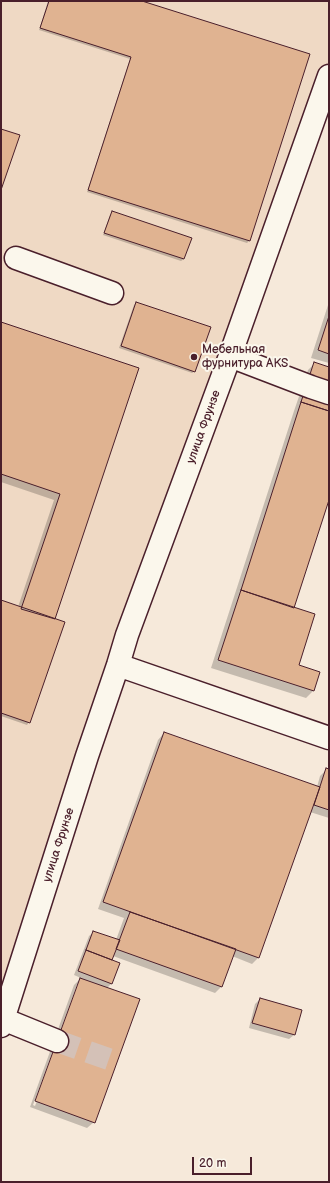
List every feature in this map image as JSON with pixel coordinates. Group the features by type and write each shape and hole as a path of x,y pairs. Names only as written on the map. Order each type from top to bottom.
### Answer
{"street":[{"name":"улица Фрунзе","path":"2,1022 127,635 230,356 329,76"},
{"path":"16,258 112,293"},
{"path":"230,356 311,388 329,393"},
{"path":"118,665 329,738"},
{"path":"2,1022 57,1041"}],"shaded area":[{"path":"1,1 329,1 329,76 1,1026"}],"building":[{"path":"49,1 142,1 310,54 250,241 88,190 131,57 40,28"},
{"path":"1,129 20,135 1,190"},
{"path":"112,211 192,238 184,259 104,233"},
{"path":"136,302 211,327 195,372 121,346"},
{"path":"329,316 329,354 318,350"},
{"path":"1,322 139,368 55,619 21,609 60,494 1,474"},
{"path":"314,362 329,367 329,411 301,402"},
{"path":"301,402 329,411 329,500 294,608 241,590"},
{"path":"241,590 315,614 299,665 320,672 314,691 218,660"},
{"path":"1,600 65,622 30,723 1,713"},
{"path":"164,732 320,787 259,958 103,902"},
{"path":"326,768 329,769 329,810 314,805"},
{"path":"130,912 236,949 222,987 116,949"},
{"path":"93,931 120,940 112,960 86,950"},
{"path":"86,950 120,963 112,984 78,971"},
{"path":"80,978 140,999 95,1123 35,1101"},
{"path":"260,998 302,1010 295,1035 252,1023"}],"tunnel":[{"path":"57,1041 117,1062"}],"place":[{"name":"Мебельная фурнитура AKS","path":"194,357"}]}
